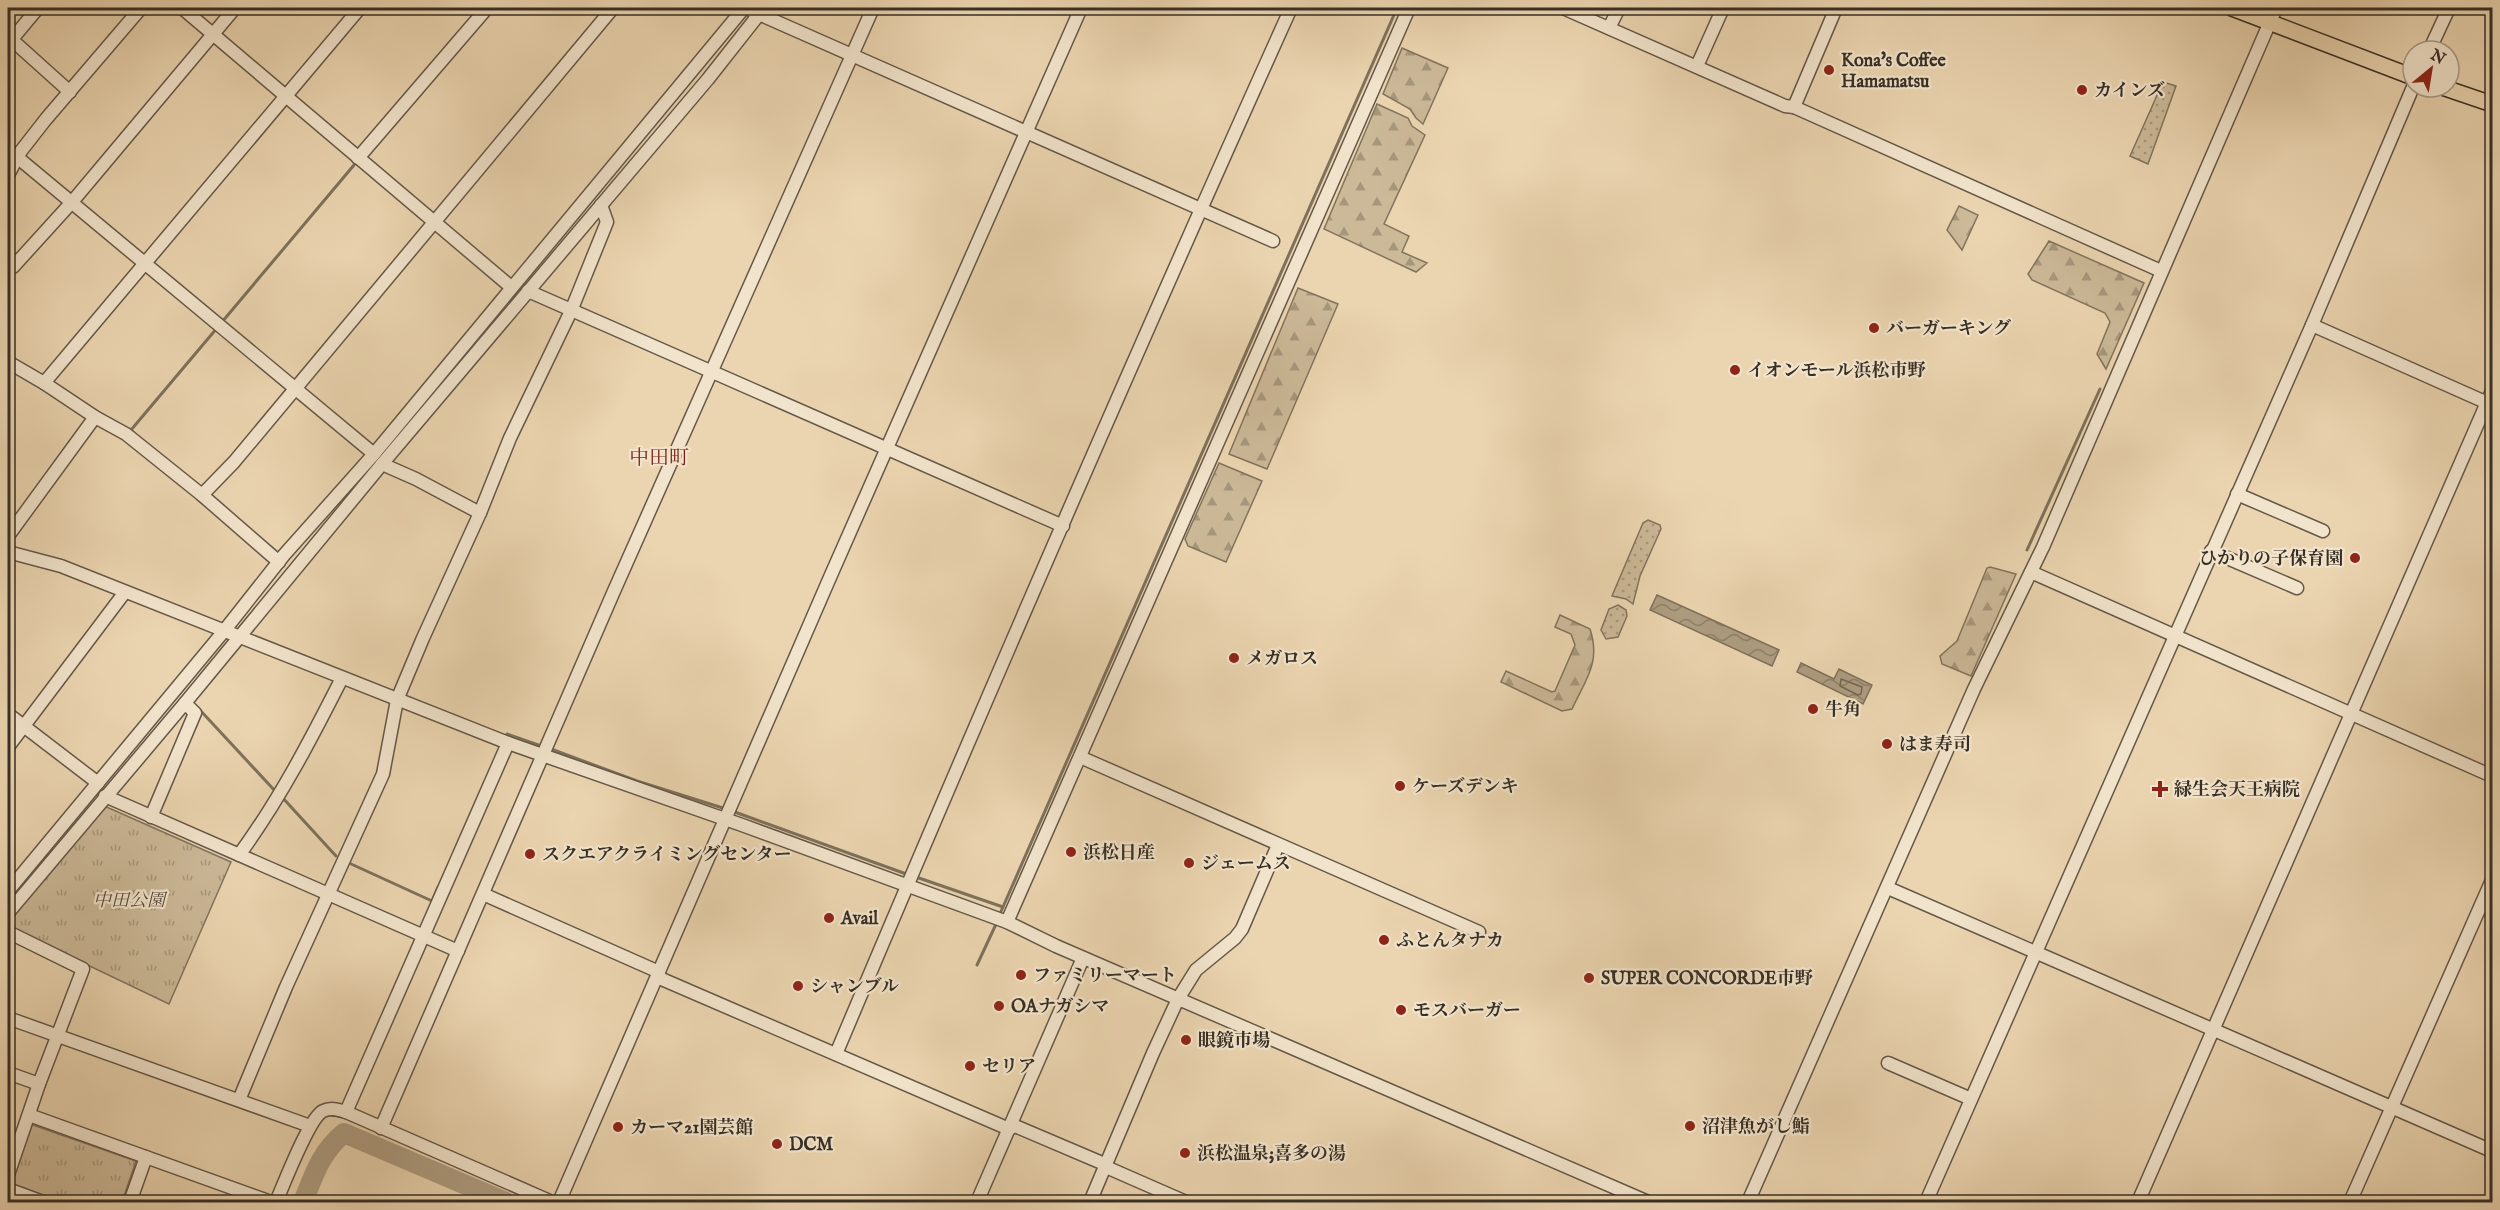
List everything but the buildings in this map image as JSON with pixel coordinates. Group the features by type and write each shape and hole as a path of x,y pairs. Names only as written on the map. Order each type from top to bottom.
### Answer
{"main road":[{"path":"2232,8 2401,72"},
{"path":"2461,93 2493,104"}],"street":[{"path":"38,8 9,42 70,92"},
{"path":"8,175 18,157 141,8"},
{"path":"182,8 512,287"},
{"path":"8,264 13,267 72,202 134,125 235,8"},
{"path":"44,383 360,8"},
{"path":"358,158 487,8"},
{"path":"202,495 234,462 614,8"},
{"path":"8,913 185,704 512,287 744,8 762,11 852,55 1273,241"},
{"path":"381,1128 873,8"},
{"path":"558,1203 1081,8"},
{"path":"836,1054 932,823 1122,387 1291,8"},
{"path":"1007,922 1409,8"},
{"path":"1563,8 1785,106 1794,107 2161,271"},
{"path":"1610,28 1618,8"},
{"path":"1697,66 1723,8"},
{"path":"1794,107 1836,8"},
{"path":"1748,1203 1974,688 2031,573 2277,8"},
{"path":"2435,39 2449,8"},
{"path":"8,891 279,562 378,459 528,291 708,79 762,11"},
{"path":"1926,1203 2312,325 2408,99"},
{"path":"18,157 378,459 480,513"},
{"path":"239,1100 286,987 383,774 397,699 480,513 510,438 571,310 607,222 601,205"},
{"path":"528,291 1063,526"},
{"path":"2138,1203 2291,847 2491,400 2312,325"},
{"path":"8,362 126,434 202,495 279,562"},
{"path":"8,536 95,417"},
{"path":"2237,494 2323,531"},
{"path":"2211,551 2297,588"},
{"path":"8,552 61,566 543,756 725,819 1007,922 1083,958 1648,1203"},
{"path":"2031,573 2493,776"},
{"path":"8,747 125,592"},
{"path":"239,855 284,789 342,678"},
{"path":"151,817 195,713 185,704"},
{"path":"8,714 98,783"},
{"path":"346,1113 508,743"},
{"path":"1080,757 1479,932"},
{"path":"105,796 458,951"},
{"path":"1090,1203 1178,999 1196,970 1235,938 1242,929 1278,845"},
{"path":"2350,1203 2493,880"},
{"path":"1888,888 2493,1151"},
{"path":"483,894 836,1054 1009,1129"},
{"path":"1013,909 1015,922 1022,931"},
{"path":"8,932 82,969 8,1175"},
{"path":"977,1203 1083,958"},
{"path":"8,1018 310,1126"},
{"path":"1888,1063 1971,1099"},
{"path":"8,1073 39,1084"},
{"path":"276,1203 316,1116 326,1109 334,1109 552,1203"},
{"path":"29,1115 271,1203"},
{"path":"1009,1129 1015,1126 1102,1163 1106,1167 1186,1203"},
{"path":"130,1203 146,1157"},
{"path":"8,1189 43,1203"}],"green space":[{"path":"1402,48 1448,68 1423,124 1410,109 1383,94"},
{"path":"2163,82 2176,86 2148,164 2130,156"},
{"path":"1377,104 1408,118 1412,126 1425,135 1384,224 1409,236 1402,252 1427,263 1416,272 1324,229"},
{"path":"1959,206 1978,215 1962,250 1947,230"},
{"path":"2049,241 2144,283 2106,369 2097,354 2110,322 2105,313 2032,280 2028,274"},
{"path":"1298,288 1338,304 1267,469 1229,454"},
{"path":"1219,463 1262,481 1226,562 1188,546 1185,539"},
{"path":"1648,520 1660,525 1661,529 1640,576 1633,604 1626,599 1612,596 1643,523"},
{"path":"1987,568 2016,574 1971,676 1942,664 1940,656 1957,641"},
{"path":"1618,605 1626,610 1627,616 1618,637 1606,639 1601,630 1609,609"},
{"path":"1560,615 1590,629 1594,651 1587,679 1572,709 1562,711 1501,682 1506,671 1552,692 1555,691 1575,645 1571,634 1555,627"},
{"name":"中田公園","path":"102,805 231,862 169,1004 8,927 8,919"},
{"path":"30,1124 136,1161 122,1202 59,1202 9,1185"}],"water":[{"path":"1657,595 1779,650 1772,666 1650,610"},
{"path":"1801,663 1834,679 1839,669 1872,685 1863,704 1797,672"}],"waterway":[{"path":"999,916 1397,8"},
{"path":"222,322 354,165"},
{"path":"134,433 131,430 217,328"},
{"path":"2027,550 2100,389"},
{"path":"268,545 274,550"},
{"path":"199,709 276,792"},
{"path":"505,739 507,734 544,747"},
{"path":"551,749 637,781 726,809"},
{"path":"281,796 336,856"},
{"path":"732,811 909,875"},
{"path":"349,863 432,901 438,887"},
{"path":"916,877 1003,907"},
{"path":"977,965 997,922"},
{"path":"303,1202 323,1157 344,1133 506,1202"}],"place":[{"name":"Kona's Coffee Hamamatsu","path":"1829,70"},
{"name":"カインズ","path":"2082,90"},
{"name":"バーガーキング","path":"1874,328"},
{"name":"イオンモール浜松市野","path":"1735,370"},
{"name":"ひかりの子保育園","path":"2355,558"},
{"name":"メガロス","path":"1234,658"},
{"name":"牛角","path":"1813,709"},
{"name":"はま寿司","path":"1887,744"},
{"name":"ケーズデンキ","path":"1400,786"},
{"name":"緑生会天王病院","path":"2160,789"},
{"name":"浜松日産","path":"1071,852"},
{"name":"スクエアクライミングセンター","path":"530,854"},
{"name":"ジェームス","path":"1189,863"},
{"name":"Avail","path":"829,918"},
{"name":"ふとんタナカ","path":"1384,940"},
{"name":"ファミリーマート","path":"1021,975"},
{"name":"SUPER CONCORDE市野","path":"1589,978"},
{"name":"シャンブル","path":"798,986"},
{"name":"OAナガシマ","path":"999,1006"},
{"name":"モスバーガー","path":"1401,1010"},
{"name":"眼鏡市場","path":"1186,1040"},
{"name":"セリア","path":"970,1066"},
{"name":"沼津魚がし鮨","path":"1690,1126"},
{"name":"カーマ21園芸館","path":"618,1127"},
{"name":"DCM","path":"777,1144"},
{"name":"浜松温泉;喜多の湯","path":"1185,1153"}],"district":[{"name":"中田町","path":"659,457"}]}
